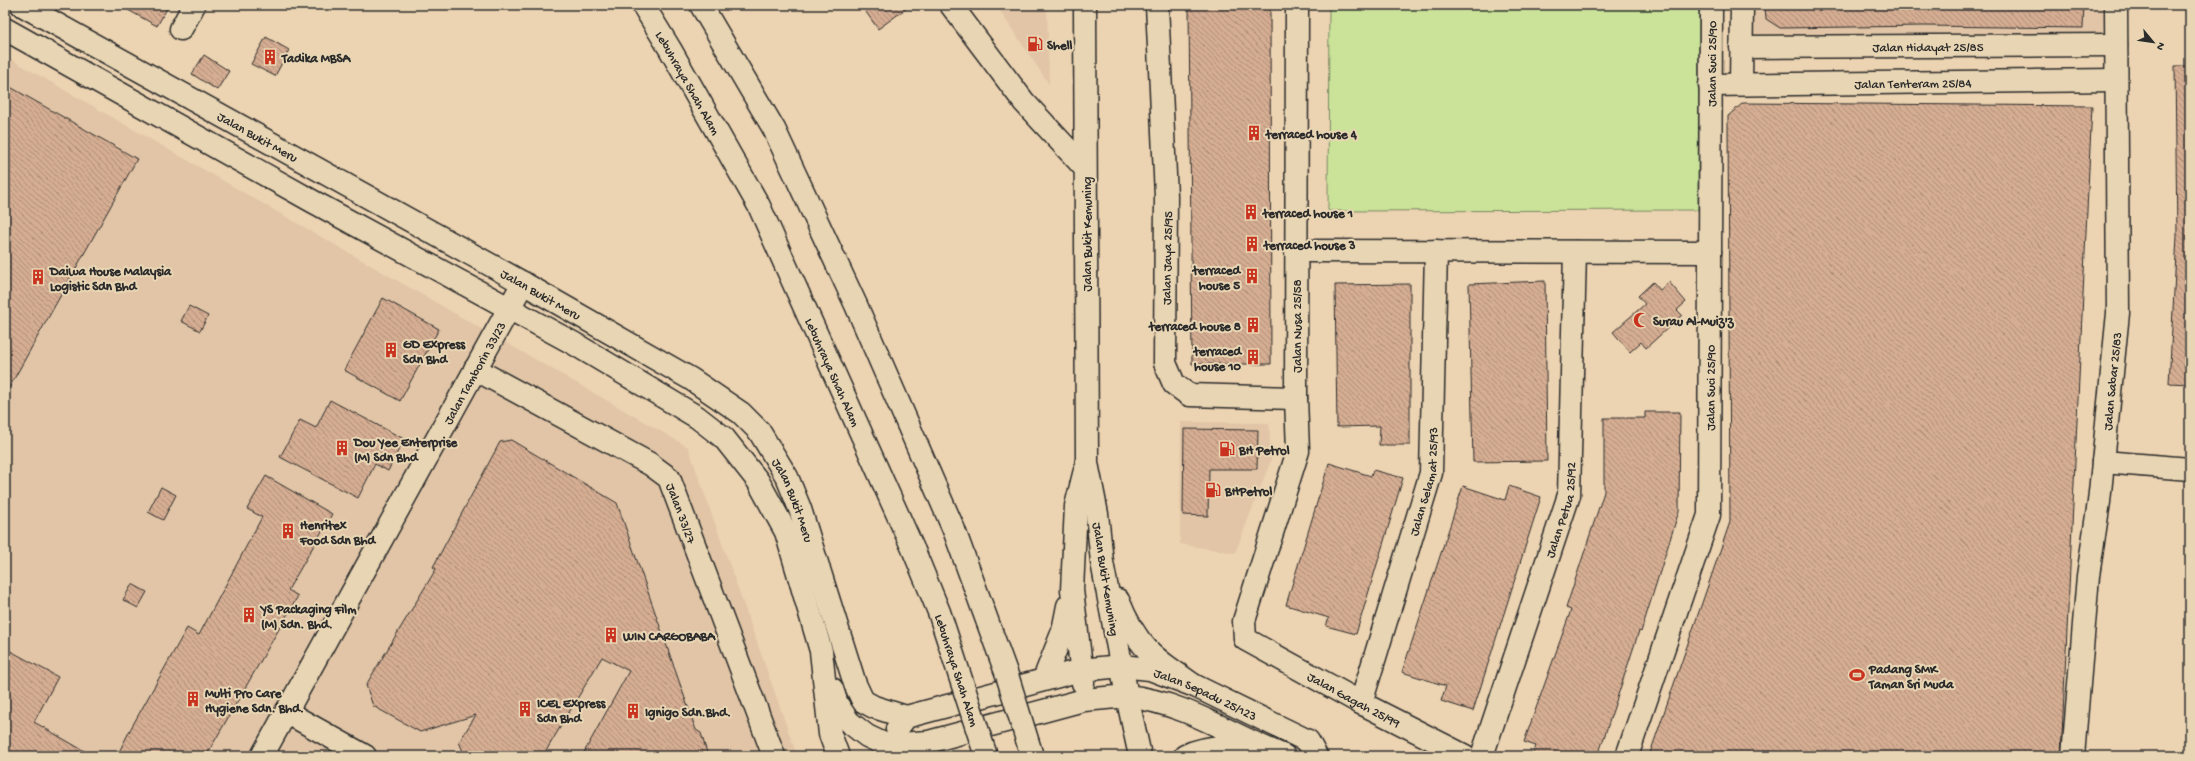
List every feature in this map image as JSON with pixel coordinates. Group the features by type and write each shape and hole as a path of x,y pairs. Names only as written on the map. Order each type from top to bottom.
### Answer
{"main road":[{"name":"Jalan Bukit Meru","path":"22,5 523,283 691,379 741,413 759,431 787,477 800,509 855,684 863,701 874,707 906,717"},
{"path":"181,29 194,5"},
{"name":"Lebuhraya Shah Alam","path":"643,5 670,49 759,206 914,551 939,612 986,756"},
{"path":"701,5 774,129 856,305 954,530 1007,675 1032,756"},
{"path":"951,5 1024,102 1085,168"},
{"name":"Jalan Bukit Kemuning","path":"1085,5 1087,463 1097,514 1102,562 1121,666 1140,756"},
{"name":"Jalan Jaya 25/95","path":"1157,5 1166,196 1165,364 1174,384 1189,396 1296,398"},
{"name":"Jalan Nusa 25/58","path":"1245,640 1244,621 1298,451 1296,398 1297,5"},
{"name":"Jalan Suci 25/90","path":"1627,756 1709,515 1711,5"},
{"path":"1741,84 1742,5"},
{"name":"Jalan Sabar 25/83","path":"2073,756 2088,576 2103,462 2118,313 2116,5"},
{"name":"Jalan Bukit Meru","path":"5,29 509,309 573,343 684,409 724,438 758,481 786,532 821,651 830,734 838,756"},
{"name":"Jalan Hidayat 25/85","path":"1741,47 2116,45"},
{"name":"Jalan Tenteram 25/84","path":"1710,84 2116,80"},
{"path":"1296,251 1710,252"},
{"name":"Jalan Selamat 25/93","path":"1361,703 1431,473 1436,251"},
{"name":"Jalan Petua 25/92","path":"1482,756 1569,495 1575,252"},
{"name":"Jalan Tamborin 33/23","path":"262,756 523,283"},
{"name":"Jalan 33/27","path":"475,369 650,464 669,478 774,756"},
{"path":"2103,462 2190,469"},
{"name":"Jalan Bukit Kemuning","path":"1084,700 1072,590 1076,506 1087,463"},
{"path":"1102,562 1127,623 1137,638 1154,657 1195,686"},
{"path":"1044,679 1063,631 1072,590"},
{"name":"Jalan Gagah 25/99","path":"1245,640 1361,703 1465,756"},
{"path":"821,651 837,704 842,713 858,730 883,750 906,717 1081,670"},
{"name":"Jalan Sepadu 25/123","path":"1081,670 1121,666 1150,669 1195,686 1308,742 1316,756"},
{"name":"Jalan Sepadu 25/123","path":"883,750 928,742 1084,700 1127,696 1152,699 1184,709 1276,753"},
{"path":"286,712 365,756"},
{"path":"1185,756 1197,750 1226,746 1276,753"}],"shaded area":[{"name":"Shell","path":"996,5 1047,5 1049,84"},
{"path":"1748,5 2109,5 2109,39 1748,41"},
{"path":"5,56 688,447 797,756 5,756"},
{"path":"1181,422 1269,423 1271,460 1235,553 1180,544"}],"green space":[{"path":"1329,5 1699,5 1698,210 1328,211"}],"building":[{"path":"119,5 169,5 157,26"},
{"path":"861,5 911,5 878,29"},
{"path":"1189,5 1270,5 1271,364 1192,364"},
{"path":"1765,5 2084,5 2083,28 1924,26 1780,28 1766,19"},
{"name":"Tadika MBSA","path":"266,37 289,50 275,76 251,64"},
{"path":"204,55 229,71 217,90 192,74"},
{"path":"2175,66 2190,66 2190,384 2169,383 2177,236"},
{"name":"Daiwa House Malaysia Logistic Sdn Bhd","path":"5,84 137,159 5,395"},
{"path":"1743,103 2092,106 2061,756 1649,756 1730,522 1728,116"},
{"path":"1545,281 1547,461 1473,462 1469,284"},
{"path":"1653,282 1660,290 1669,282 1686,302 1677,310 1682,315 1646,348 1641,342 1630,352 1613,332 1645,304 1638,296"},
{"path":"1410,284 1410,445 1379,445 1380,426 1337,427 1335,285"},
{"name":"GD Express Sdn Bhd","path":"383,298 439,329 400,401 344,370"},
{"path":"189,306 208,316 200,331 181,321"},
{"name":"Dou Yee Enterprise (M) Sdn Bhd","path":"330,400 404,439 388,471 375,464 358,498 280,457 300,420 316,428"},
{"path":"1645,412 1680,412 1679,511 1641,632 1639,631 1598,756 1532,756 1536,746 1524,742 1571,610 1566,608 1604,492 1604,418 1645,418"},
{"path":"1184,429 1258,430 1257,469 1209,469 1208,516 1183,515"},
{"path":"511,440 617,503 696,730 701,733 708,756 582,756 629,671 602,657 543,756 465,756 459,742 476,715 420,732 373,706 366,685 436,569 433,567 500,442"},
{"path":"1329,463 1371,476 1373,470 1403,478 1356,634 1326,626 1329,618 1286,605"},
{"path":"266,476 332,514 288,590 298,596 206,756 117,756 187,628 199,635 262,517 247,509"},
{"path":"1463,486 1505,500 1509,486 1541,497 1473,711 1441,701 1446,686 1402,672"},
{"path":"161,487 176,495 163,520 148,512"},
{"path":"132,584 147,592 138,608 123,600"},
{"path":"5,648 58,677 34,722 93,756 5,756"}],"place":[{"name":"Shell","path":"1035,44"},
{"name":"Tadika MBSA","path":"270,57"},
{"name":"terraced house 4","path":"1254,133"},
{"name":"terraced house 1","path":"1251,212"},
{"name":"terraced house 3","path":"1252,244"},
{"name":"terraced house 5","path":"1252,276"},
{"name":"Daiwa House Malaysia Logistic Sdn Bhd","path":"38,277"},
{"name":"Surau Al-Muiz'z","path":"1641,320"},
{"name":"terraced house 8","path":"1253,325"},
{"name":"GD Express Sdn Bhd","path":"391,350"},
{"name":"terraced house 10","path":"1253,357"},
{"name":"Dou Yee Enterprise (M) Sdn Bhd","path":"342,448"},
{"name":"BH Petrol","path":"1227,449"},
{"name":"BHPetrol","path":"1213,490"},
{"name":"Henritex Food Sdn Bhd","path":"288,531"},
{"name":"YS Packaging Film (M) Sdn. Bhd.","path":"249,615"},
{"name":"WIN CARGOBABA","path":"611,635"},
{"name":"Padang SMK Taman Sri Muda","path":"1857,675"},
{"name":"Multi Pro Care Hygiene Sdn. Bhd.","path":"193,699"},
{"name":"ICEL Express Sdn Bhd","path":"525,709"},
{"name":"Ignigo Sdn.Bhd.","path":"633,711"}]}
